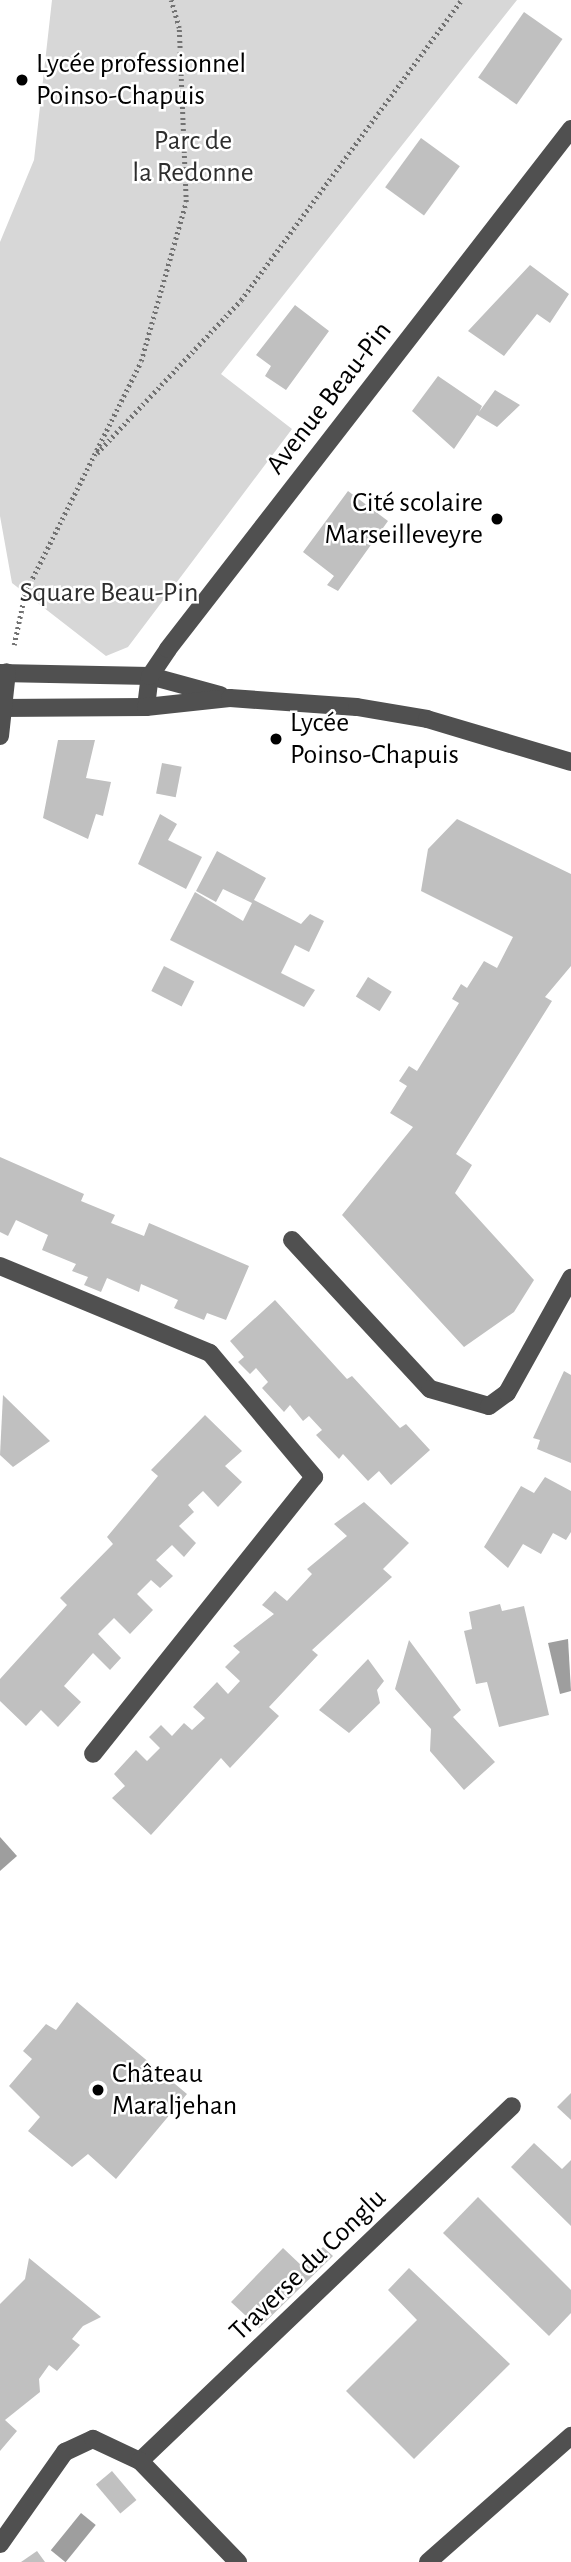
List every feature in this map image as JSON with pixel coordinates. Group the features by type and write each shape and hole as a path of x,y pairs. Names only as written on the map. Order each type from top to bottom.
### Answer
{"street":[{"name":"Avenue Beau-Pin","path":"150,676 571,129"},
{"path":"0,736 3,672 150,676 230,698"},
{"path":"146,707 150,676"},
{"path":"2,708 146,707 230,698 357,707 426,719 571,762"},
{"path":"292,1240 430,1390 489,1406 508,1393 571,1278"},
{"path":"0,1266 210,1353 314,1477 93,1754"},
{"name":"Traverse du Conglu","path":"140,2461 512,2106"},
{"path":"428,2562 571,2435"},
{"path":"0,2544 65,2452 93,2439 140,2461 238,2562"}],"path":[{"path":"0,649 13,646 25,593 141,361 186,202 179,28 171,0"},
{"path":"93,456 241,300 461,0"}],"green space":[{"name":"Parc de la Redonne","path":"52,0 517,0 221,374 292,429 128,647 106,656 12,583 0,516 0,242 34,160"}],"shaded area":[{"path":"568,1639 571,1691 560,1694 548,1643"},
{"path":"0,1837 17,1856 0,1871"},
{"path":"81,2513 96,2525 66,2562 51,2550"}],"building":[{"path":"524,12 563,39 517,104 478,78"},
{"path":"421,138 460,166 424,216 385,187"},
{"path":"530,265 569,294 550,323 537,314 504,356 468,331"},
{"path":"295,305 329,331 286,390 265,376 271,366 256,355"},
{"path":"438,376 482,406 479,412 495,390 520,405 497,427 477,415 454,449 412,411"},
{"path":"348,491 388,521 338,591 327,585 334,576 303,552"},
{"path":"58,740 95,740 86,778 111,782 103,816 96,814 88,839 43,818"},
{"path":"162,763 182,767 176,797 156,793"},
{"path":"160,814 177,824 168,840 202,857 186,889 138,864"},
{"path":"457,819 571,874 571,966 545,997 552,1001 456,1154 472,1165 455,1193 534,1280 514,1312 464,1347 342,1215 413,1127 390,1113 407,1086 399,1081 409,1066 417,1071 459,1003 452,999 461,984 467,988 484,961 497,968 513,937 421,891 428,849"},
{"path":"217,851 266,878 254,900 301,924 310,914 324,921 309,952 295,945 281,973 315,990 304,1007 170,940 195,892 243,921 252,903 223,889 216,902 196,891"},
{"path":"164,966 194,981 182,1006 151,991"},
{"path":"368,977 392,992 380,1011 356,997"},
{"path":"0,1157 84,1194 81,1201 115,1215 111,1223 144,1236 149,1223 249,1266 226,1320 207,1313 204,1320 174,1308 178,1300 141,1284 139,1292 107,1278 101,1292 84,1285 88,1277 72,1271 76,1264 42,1250 48,1235 16,1220 8,1236 0,1232"},
{"path":"275,1300 347,1379 352,1376 400,1428 406,1424 430,1450 391,1485 379,1471 368,1481 343,1454 339,1459 316,1435 322,1430 309,1416 303,1421 290,1405 284,1412 262,1388 268,1382 256,1368 250,1374 238,1362 244,1357 230,1341"},
{"path":"564,1371 571,1375 571,1463 537,1449 540,1440 533,1438"},
{"path":"3,1395 50,1441 13,1467 0,1455"},
{"path":"205,1415 242,1451 225,1466 242,1482 218,1507 203,1491 188,1505 194,1512 179,1526 196,1543 184,1557 172,1545 156,1560 173,1576 160,1588 151,1580 137,1594 153,1610 130,1634 114,1618 98,1634 121,1658 110,1670 93,1653 64,1686 81,1702 58,1727 41,1710 26,1726 0,1701 0,1679 67,1605 60,1598 113,1544 107,1537 158,1476 151,1470"},
{"path":"545,1477 571,1491 571,1532 566,1540 553,1533 541,1554 523,1544 508,1568 484,1547 521,1486 534,1493"},
{"path":"364,1502 409,1543 383,1569 392,1577 312,1650 318,1655 269,1707 279,1716 230,1768 221,1758 151,1835 112,1798 125,1786 114,1774 136,1750 147,1761 160,1748 149,1737 161,1725 172,1736 184,1723 192,1730 205,1718 193,1707 217,1682 228,1694 240,1681 225,1667 240,1652 233,1646 274,1614 262,1605 275,1591 287,1601 312,1574 307,1569 347,1536 334,1524"},
{"path":"500,1604 502,1611 524,1606 549,1715 499,1727 487,1682 476,1684 464,1631 472,1629 469,1612"},
{"path":"409,1640 461,1710 453,1717 495,1762 464,1790 430,1751 431,1729 395,1689"},
{"path":"368,1659 384,1681 377,1690 380,1703 349,1733 319,1710"},
{"name":"Château Maraljehan","path":"77,2002 187,2094 116,2179 88,2154 72,2167 28,2131 40,2117 9,2086 32,2059 23,2051 46,2024 56,2030"},
{"path":"571,2093 571,2120 557,2107"},
{"path":"534,2143 562,2169 571,2160 571,2226 511,2167"},
{"path":"478,2197 571,2290 571,2313 549,2336 443,2233"},
{"path":"323,2247 333,2256 259,2328 231,2302 283,2248 302,2266"},
{"path":"29,2258 101,2317 83,2326 72,2339 80,2345 57,2371 49,2365 39,2379 40,2392 5,2420 17,2431 0,2451 0,2304 25,2279"},
{"path":"409,2268 510,2364 414,2459 346,2391 417,2320 388,2290"},
{"path":"112,2471 136,2500 120,2514 96,2484"},
{"path":"37,2551 45,2562 21,2562"}],"place":[{"name":"Lycée professionnel Poinso-Chapuis","path":"22,80"},
{"name":"Cité scolaire Marseilleveyre","path":"497,519"},
{"name":"Lycée Poinso-Chapuis","path":"276,739"},
{"name":"Château Maraljehan","path":"98,2090"}],"park label":[{"name":"Square Beau-Pin","path":"109,593"}]}
